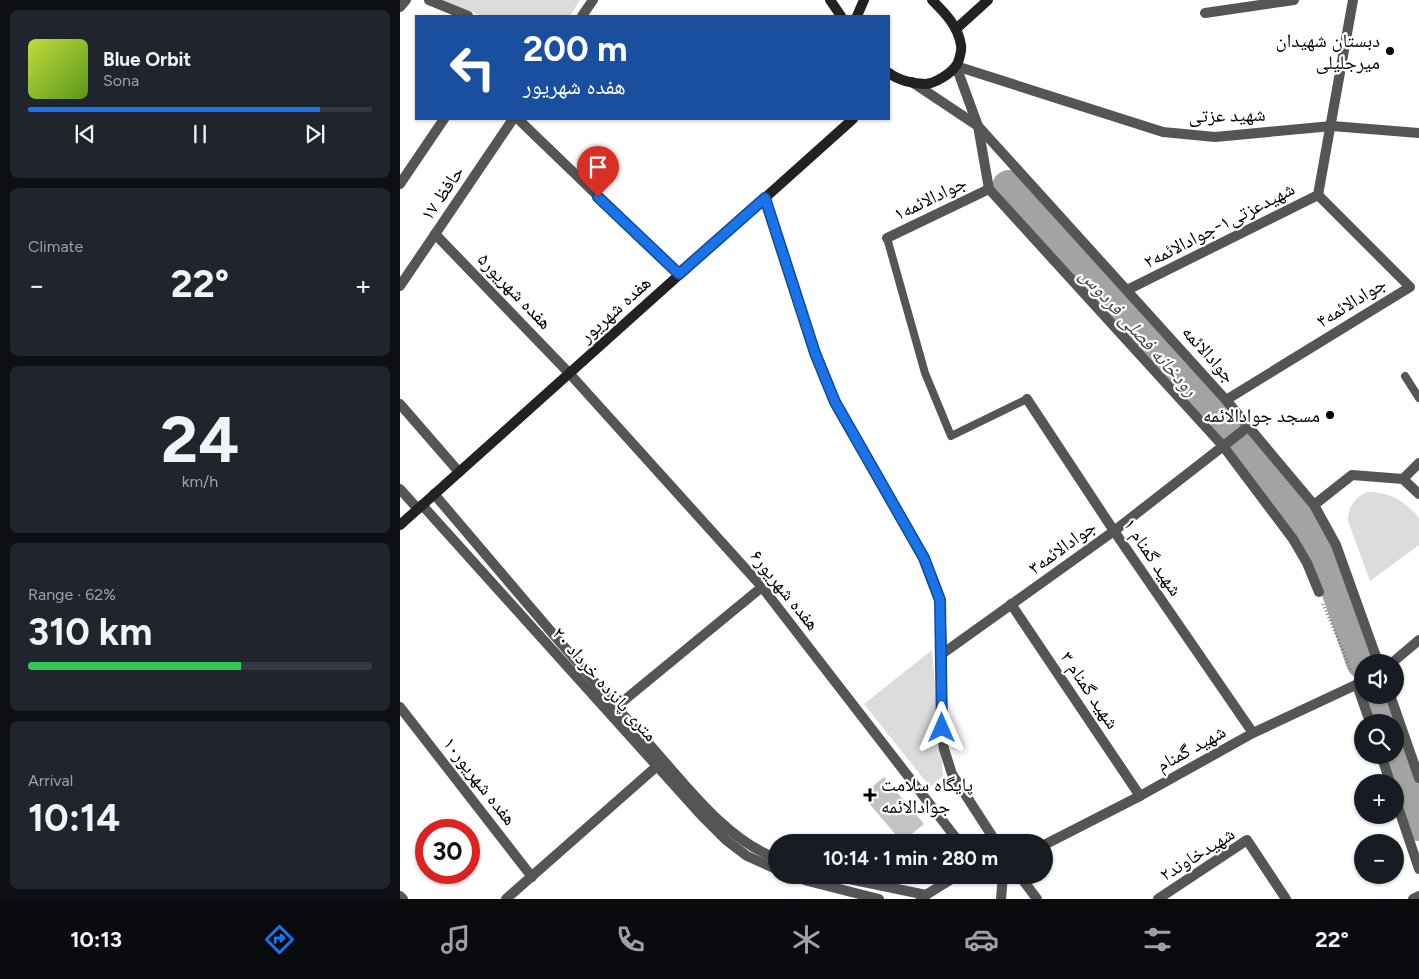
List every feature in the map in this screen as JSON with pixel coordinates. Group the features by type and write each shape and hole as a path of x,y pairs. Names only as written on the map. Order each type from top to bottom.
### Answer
{"main road":[{"path":"830,0 840,15"},
{"path":"857,15 864,0"},
{"path":"893,76 927,84 944,76 956,66 962,47 956,29 946,14 932,0"},
{"path":"956,29 988,0"},
{"name":"هفده شهریور","path":"400,525 852,120"}],"street":[{"path":"400,7 406,0"},
{"path":"429,0 466,15"},
{"path":"583,15 593,0"},
{"path":"1205,14 1294,0"},
{"name":"شهیدعزتی۱-جوادالائمه۲","path":"1127,290 1318,195 1332,126 1353,0"},
{"name":"شهید عزتی","path":"956,66 1163,132 1214,137 1332,126 1419,133"},
{"name":"جوادالائمه","path":"956,66 978,126 989,189"},
{"name":"جوادالائمه","path":"912,81 978,126 1226,400 1314,505 1336,545 1375,654"},
{"path":"400,184 443,120"},
{"name":"حافظ ۱۷","path":"400,286 512,120"},
{"path":"519,120 679,274"},
{"path":"989,189 1223,446 1293,539 1307,563 1318,592"},
{"name":"جوادالائمه۱","path":"887,238 989,189"},
{"name":"جوادالائمه۴","path":"1226,400 1410,287 1318,195"},
{"path":"765,198 815,353 835,402 924,558 940,600 944,749 952,774 991,834"},
{"name":"هفده شهریور۵","path":"435,234 570,373"},
{"name":"هفده شهریور۶","path":"570,373 762,586 953,834"},
{"name":"شهید گمنام ۱","path":"1027,398 1114,531 1253,733"},
{"path":"400,404 459,472"},
{"name":"جوادالائمه۳","path":"942,654 1114,531 1249,426"},
{"path":"1403,479 1419,463"},
{"path":"1314,505 1352,475 1403,479 1419,494"},
{"name":"۲۰ متری پانزده خرداد","path":"400,489 420,507 656,767 726,840 747,856 768,865"},
{"name":"۲۰ متری پانزده خرداد","path":"434,494 616,708 698,798 729,829 750,846 768,854"},
{"path":"616,708 762,586"},
{"name":"شهید گمنام ۳","path":"1011,604 1140,796"},
{"path":"1402,654 1419,640"},
{"name":"شهید گمنام","path":"1053,840 1140,796 1253,733 1354,686"},
{"path":"1393,704 1419,778"},
{"name":"هفده شهریور۱۰","path":"400,707 532,877"},
{"path":"508,898 656,767"},
{"path":"1404,824 1419,869"},
{"name":"شهیدخاوند۲","path":"1158,899 1247,840 1286,899"},
{"path":"820,884 879,899"},
{"path":"868,884 923,897 944,884"},
{"path":"1001,899 1002,884"},
{"path":"1026,884 1037,899"},
{"path":"1413,899 1419,896"}],"lane":[{"path":"887,238 925,373 951,436 1027,398"},
{"path":"1405,376 1419,398"}],"path":[{"path":"1318,592 1354,670"}],"shaded area":[{"path":"441,0 580,0 571,15 479,15"},
{"path":"1367,492 1390,496 1402,502 1419,518 1419,545 1370,581 1348,521 1349,511 1353,504"},
{"path":"932,650 943,776 930,787 864,704"}],"building":[{"path":"884,777 924,824 912,834 895,834 862,795"}],"waterway":[{"name":"رودخانه فصلی فردوس","path":"1009,187 1241,446 1311,530 1325,552 1360,654"},
{"name":"رودخانه فصلی فردوس","path":"1378,704 1381,714"},
{"name":"رودخانه فصلی فردوس","path":"1398,764 1419,824"}],"place":[{"name":"دبستان شهیدان میرجلیلی","path":"1390,51"},
{"name":"مسجد جوادالائمه","path":"1330,415"},
{"name":"پایگاه سلامت جوادالائمه","path":"870,795"}],"route":[{"path":"598,197 679,274 765,198 815,353 835,402 924,558 940,600 942,728"}]}
